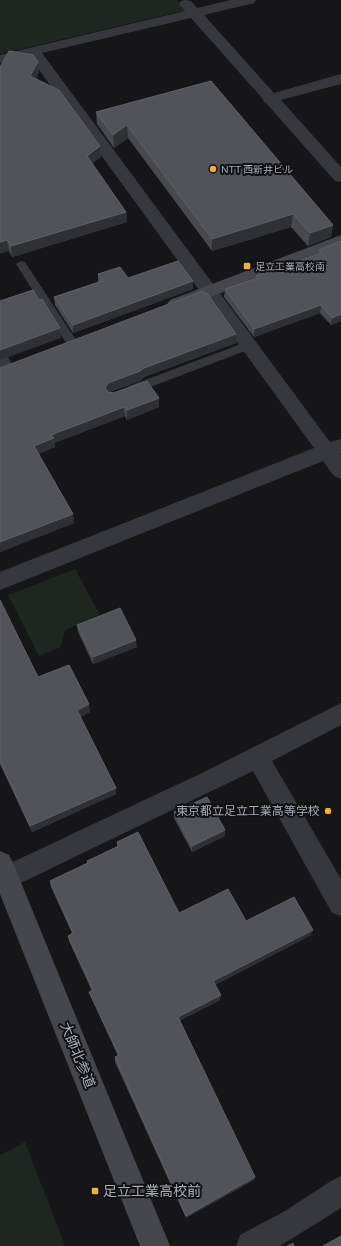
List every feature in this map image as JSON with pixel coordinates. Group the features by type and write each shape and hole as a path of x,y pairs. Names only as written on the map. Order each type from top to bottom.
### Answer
{"street":[{"path":"183,0 269,99 341,177"},
{"path":"0,59 249,0"},
{"path":"33,51 249,345 334,449 341,471"},
{"path":"269,99 341,79"},
{"path":"159,310 210,292 341,241"},
{"path":"0,582 334,449"},
{"path":"2,874 214,779 341,713"},
{"path":"257,756 341,904"},
{"name":"大師北参道","path":"2,874 155,1246"},
{"path":"251,1246 295,1221 341,1191"}],"lane":[{"path":"21,264 71,343"},
{"path":"120,394 249,345"}],"shaded area":[{"path":"0,0 177,0 186,10 0,54"},
{"path":"75,569 100,615 65,630 61,647 39,656 8,595"},
{"path":"25,1142 65,1246 0,1246 0,1155"}],"building":[{"path":"9,51 33,55 38,62 30,76 59,90 100,146 87,156 126,212 11,246 7,240 0,242 0,67"},
{"name":"NTT 西新井ビル","path":"211,81 333,225 310,233 293,214 212,239 127,125 113,135 96,112"},
{"path":"341,241 341,314 332,318 321,305 254,329 225,289 258,278 256,276 322,253 319,250"},
{"path":"178,261 193,281 73,325 54,297 102,281 98,274 120,267 128,278"},
{"path":"33,290 39,300 42,299 60,328 0,350 0,301"},
{"path":"203,291 205,294 207,293 236,334 108,383 105,388 108,392 113,393 147,381 159,398 127,410 124,407 51,435 54,438 34,446 73,514 0,542 0,368"},
{"path":"0,600 38,677 69,665 89,704 77,710 116,788 30,826 0,761"},
{"path":"120,608 136,640 93,657 77,625"},
{"path":"207,797 225,830 192,846 174,812"},
{"path":"138,832 179,913 228,889 246,921 294,897 313,930 213,981 221,995 178,1017 255,1177 186,1216 115,1057 119,1055 89,992 93,990 68,936 73,933 50,881 119,846 117,842"},
{"path":"341,1236 341,1246 323,1246"},
{"path":"293,1243 294,1246 287,1246"}],"place":[{"name":"NTT 西新井ビル","path":"213,169"},
{"name":"足立工業高校南","path":"247,266"},
{"name":"東京都立足立工業高等学校","path":"328,811"},
{"name":"足立工業高校前","path":"95,1191"}]}
